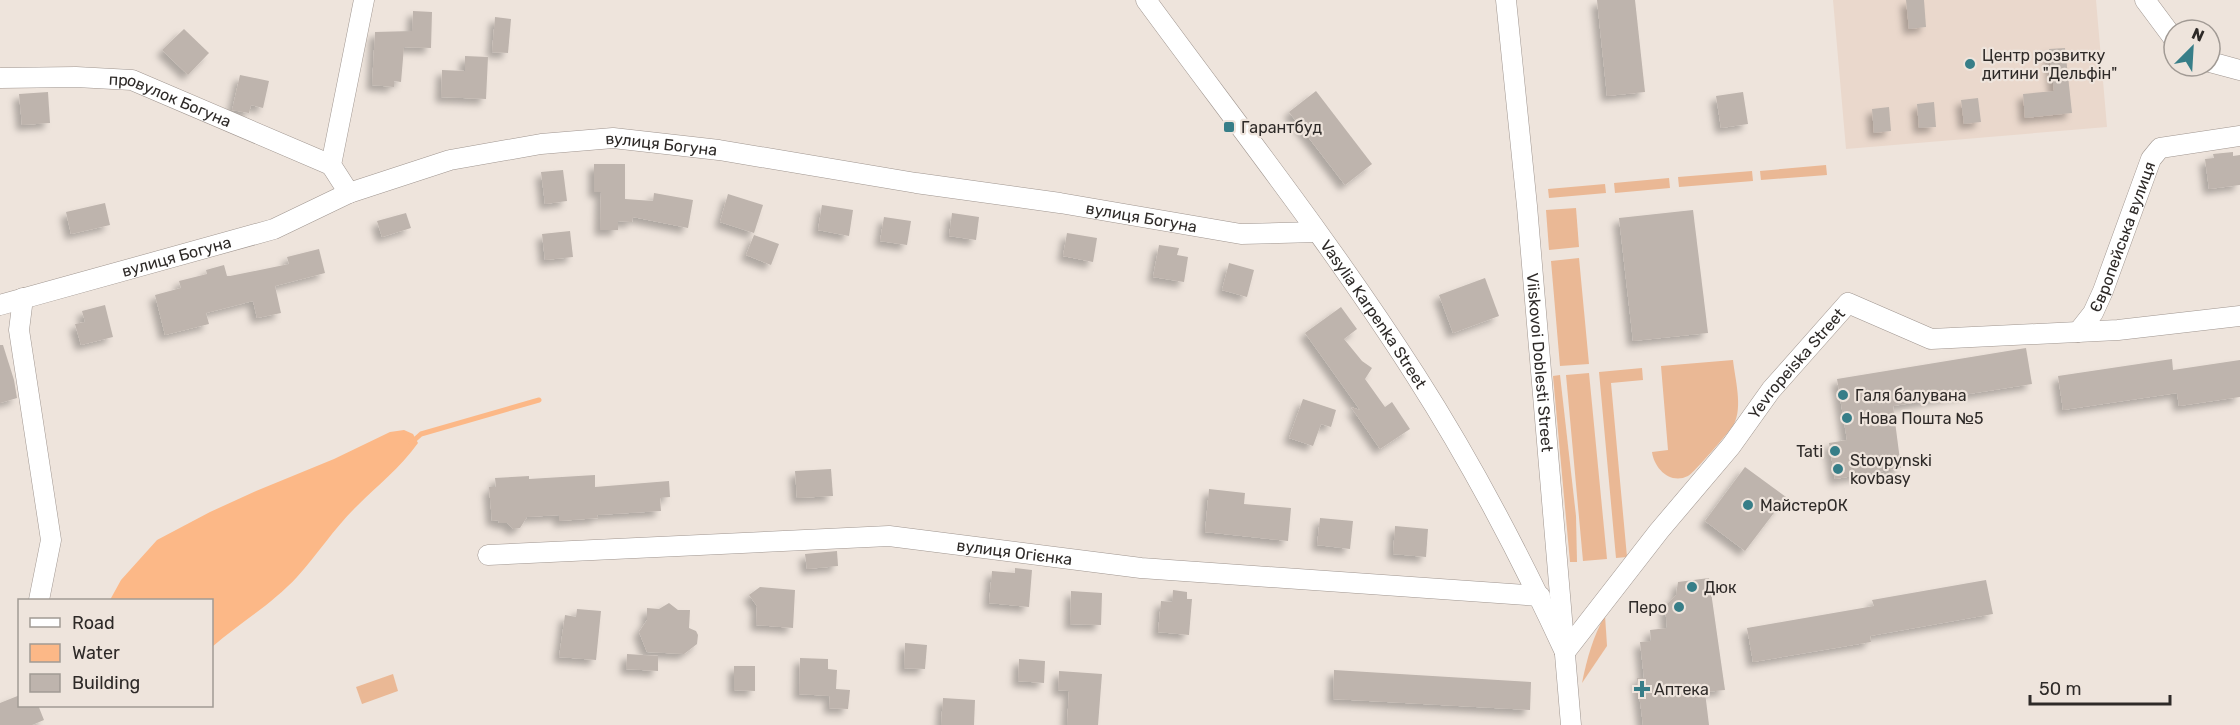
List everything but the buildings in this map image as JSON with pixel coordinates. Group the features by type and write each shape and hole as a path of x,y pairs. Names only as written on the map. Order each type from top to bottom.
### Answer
{"street":[{"path":"349,194 331,165 364,0"},
{"name":"Vasylia Karpenka Street","path":"1146,0 1317,232 1427,394 1495,509 1540,596 1565,652"},
{"name":"Viiskovoi Doblesti Street","path":"1506,0 1527,206 1571,725"},
{"path":"2145,0 2162,23"},
{"path":"2222,65 2240,70"},
{"name":"провулок Богуна","path":"0,78 76,77 132,80 331,165"},
{"name":"Європейська вулиця","path":"2078,332 2093,313 2103,291 2151,159 2160,148 2240,136"},
{"name":"вулиця Богуна","path":"0,305 274,229 349,194 450,160 541,144 614,138 718,150 916,183 1060,203 1241,234 1317,232"},
{"path":"23,298 19,330 51,540 39,599"},
{"name":"Yevropeiska Street","path":"1565,652 1659,531 1731,446 1771,390 1848,303 1931,339 2118,330 2240,316"},
{"name":"вулиця Огієнка","path":"488,555 889,536 1141,568 1540,596"}],"shaded area":[{"name":"Центр розвитку дитини \"Дельфін\"","path":"1833,0 2096,0 2107,127 1846,149"},
{"path":"1826,165 1827,175 1761,180 1760,171"},
{"path":"1752,171 1753,181 1679,187 1678,177"},
{"path":"1669,178 1670,188 1615,193 1614,183"},
{"path":"1605,184 1606,193 1549,198 1548,189"},
{"path":"1576,208 1579,247 1549,250 1546,210"},
{"path":"1579,258 1589,364 1560,366 1551,261"},
{"path":"1733,360 1738,401 1734,424 1692,473 1681,478 1669,477 1656,464 1652,452 1668,450 1661,366"},
{"path":"1642,368 1643,380 1611,383 1627,557 1616,558 1599,372"},
{"path":"1589,373 1607,559 1583,561 1566,375"},
{"path":"1560,375 1576,516 1577,562 1570,562 1553,376"},
{"path":"1605,615 1607,646 1582,683 1591,648"},
{"path":"393,674 398,691 362,704 356,687"}],"water":[{"path":"404,430 413,434 418,443 389,476 349,514 287,587 213,646 213,599 111,599 121,580 157,540 210,512 334,459 390,432"}],"waterway":[{"path":"411,443 421,434 539,400"}],"place":[{"name":"Центр розвитку дитини \"Дельфін\"","path":"1970,64"},
{"name":"Гарантбуд","path":"1229,127"},
{"name":"Галя балувана","path":"1843,395"},
{"name":"Нова Пошта №5","path":"1847,418"},
{"name":"Tati","path":"1835,451"},
{"name":"Stovpynski kovbasy","path":"1838,469"},
{"name":"МайстерОК","path":"1748,505"},
{"name":"Дюк","path":"1692,587"},
{"name":"Перо","path":"1679,607"},
{"name":"Аптека","path":"1642,689"}]}
